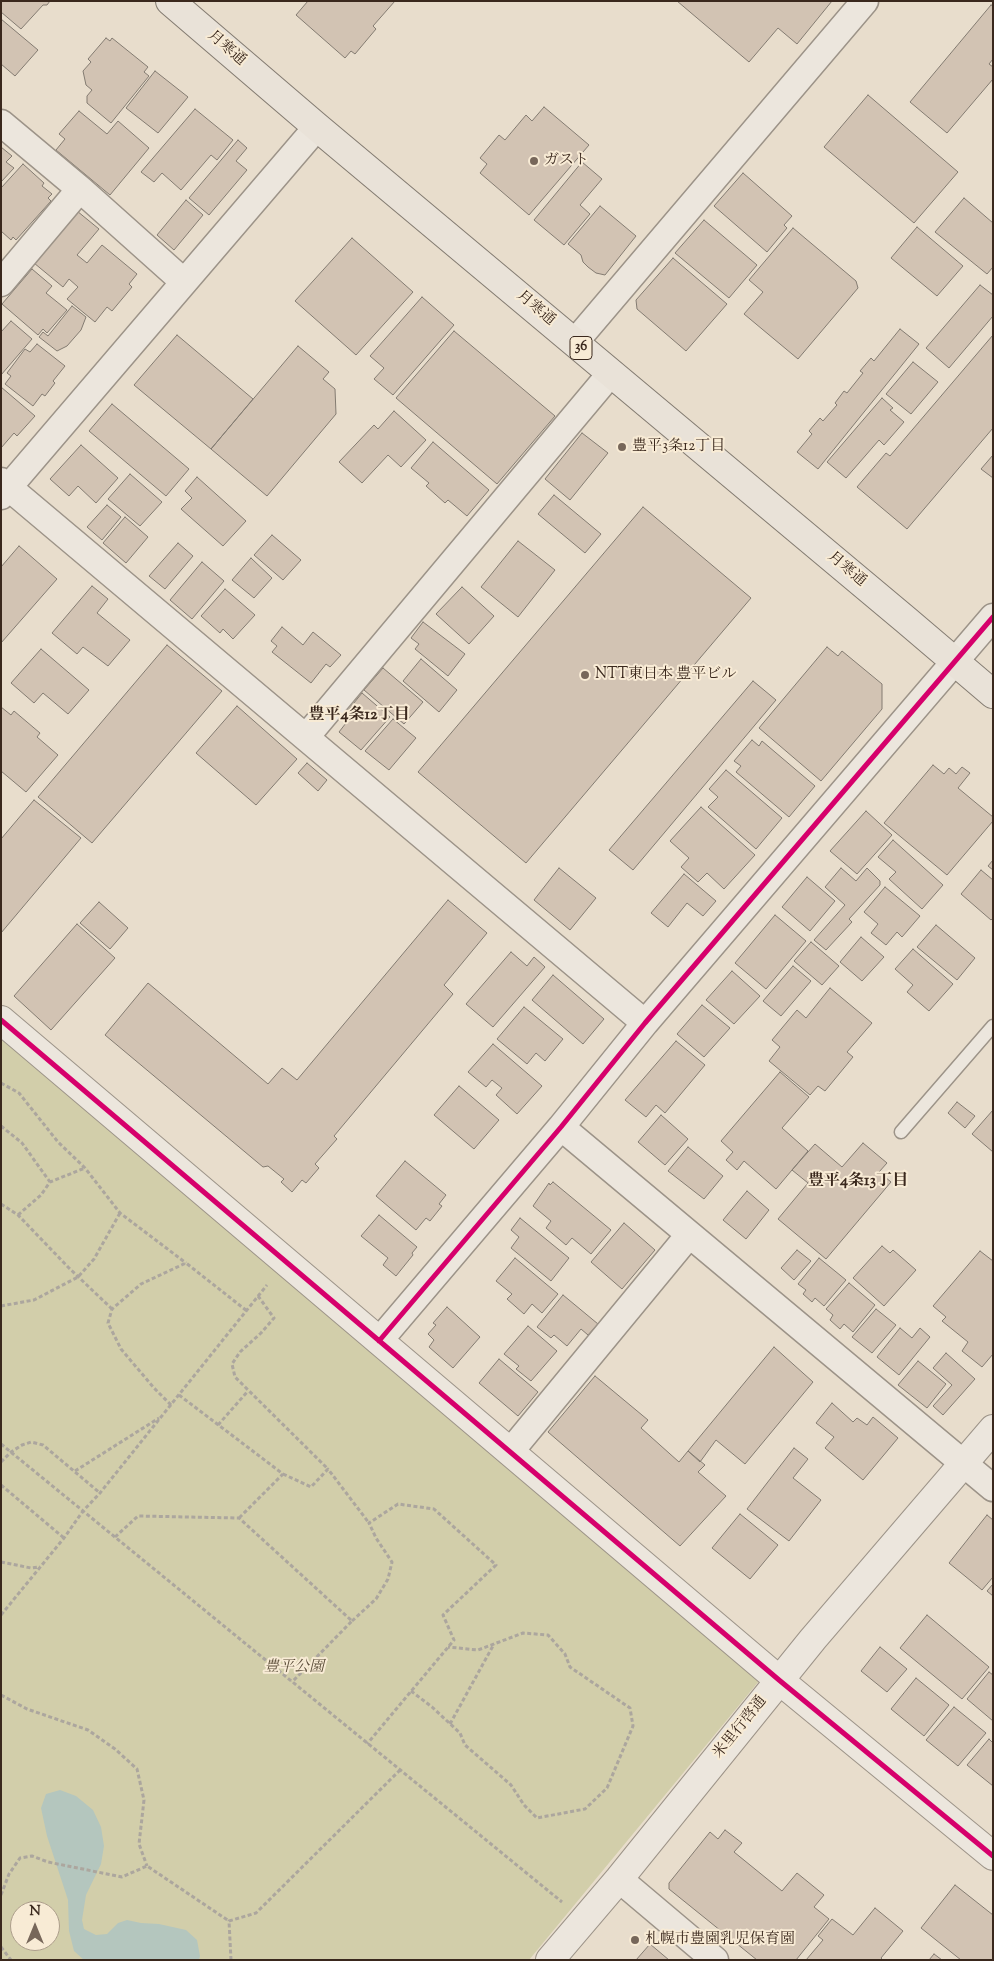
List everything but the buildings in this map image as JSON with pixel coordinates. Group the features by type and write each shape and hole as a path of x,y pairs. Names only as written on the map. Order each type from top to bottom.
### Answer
{"highway":[{"name":"月寒通","path":"170,1 317,127 993,694"}],"street":[{"path":"575,342 865,1"},
{"path":"1,122 80,189 184,282"},
{"path":"317,127 4,488 306,737 645,1023"},
{"path":"1,283 80,189"},
{"path":"306,737 611,373"},
{"path":"379,1341 561,1128 645,1023 993,617"},
{"path":"1,1020 780,1680 993,1856"},
{"path":"561,1128 993,1488"},
{"path":"510,1452 689,1235"},
{"name":"米里行啓通","path":"550,1960 619,1879 812,1639 993,1428"},
{"path":"619,1879 715,1960"}],"lane":[{"path":"901,1132 993,1026"}],"path":[{"path":"1,1083 19,1093 58,1142 85,1168 120,1213 247,1310"},
{"path":"1,1126 22,1143 50,1182"},
{"path":"18,1215 41,1195 50,1182 85,1168"},
{"path":"1,1204 18,1215 112,1308"},
{"path":"1,1306 34,1300 78,1276 94,1259 120,1213"},
{"path":"1,1615 286,1261"},
{"path":"171,1405 121,1349 108,1323 112,1308 141,1284 186,1263"},
{"path":"258,1296 274,1318 240,1352 232,1364 235,1378 328,1469 369,1523 376,1538 392,1562 388,1579 376,1599 292,1682"},
{"path":"218,1425 248,1391"},
{"path":"179,1395 283,1474 311,1486 328,1469"},
{"path":"75,1471 162,1416"},
{"path":"1,1462 10,1452 22,1445 31,1442 43,1445 100,1493"},
{"path":"1,1444 583,1920"},
{"path":"239,1518 283,1474"},
{"path":"1,1485 64,1538"},
{"path":"367,1744 454,1640 443,1615 496,1565 434,1509 398,1504 369,1523"},
{"path":"115,1537 138,1516 239,1518 352,1621"},
{"path":"1,1562 31,1568 40,1567"},
{"path":"411,1691 432,1707 460,1733 465,1745 511,1785 524,1805 537,1818 584,1809 607,1788 633,1726 630,1708 570,1667 565,1654 548,1635 523,1633 478,1650 448,1647"},
{"path":"450,1724 494,1644"},
{"path":"1,1695 27,1709 88,1730 115,1749 137,1768 144,1800 139,1844 148,1866 229,1921"},
{"path":"229,1921 256,1913 400,1770"},
{"path":"1,1895 9,1874 20,1858 32,1856 48,1862 122,1877 148,1866"},
{"path":"229,1921 230,1960"},
{"path":"1,1947 11,1960"}],"green space":[{"name":"豊平公園","path":"1,1035 759,1681 529,1960 1,1960"}],"shaded area":[{"path":"60,1790 76,1796 93,1810 101,1827 104,1846 101,1864 86,1895 82,1920 84,1929 96,1935 107,1934 118,1923 127,1920 186,1930 197,1940 199,1960 84,1960 74,1951 69,1931 68,1900 47,1836 41,1808 46,1794"}],"cycle path":[{"path":"379,1341 561,1127 645,1023 993,617"},
{"path":"1,1020 779,1680 993,1856"}],"place":[{"name":"ガスト","path":"534,161"},
{"name":"豊平3条12丁目","path":"622,447"},
{"name":"NTT東日本 豊平ビル","path":"585,675"},
{"name":"札幌市豊園乳児保育園","path":"635,1940"}],"district":[{"name":"豊平4条12丁目","path":"359,716"},
{"name":"豊平4条13丁目","path":"858,1182"}]}
